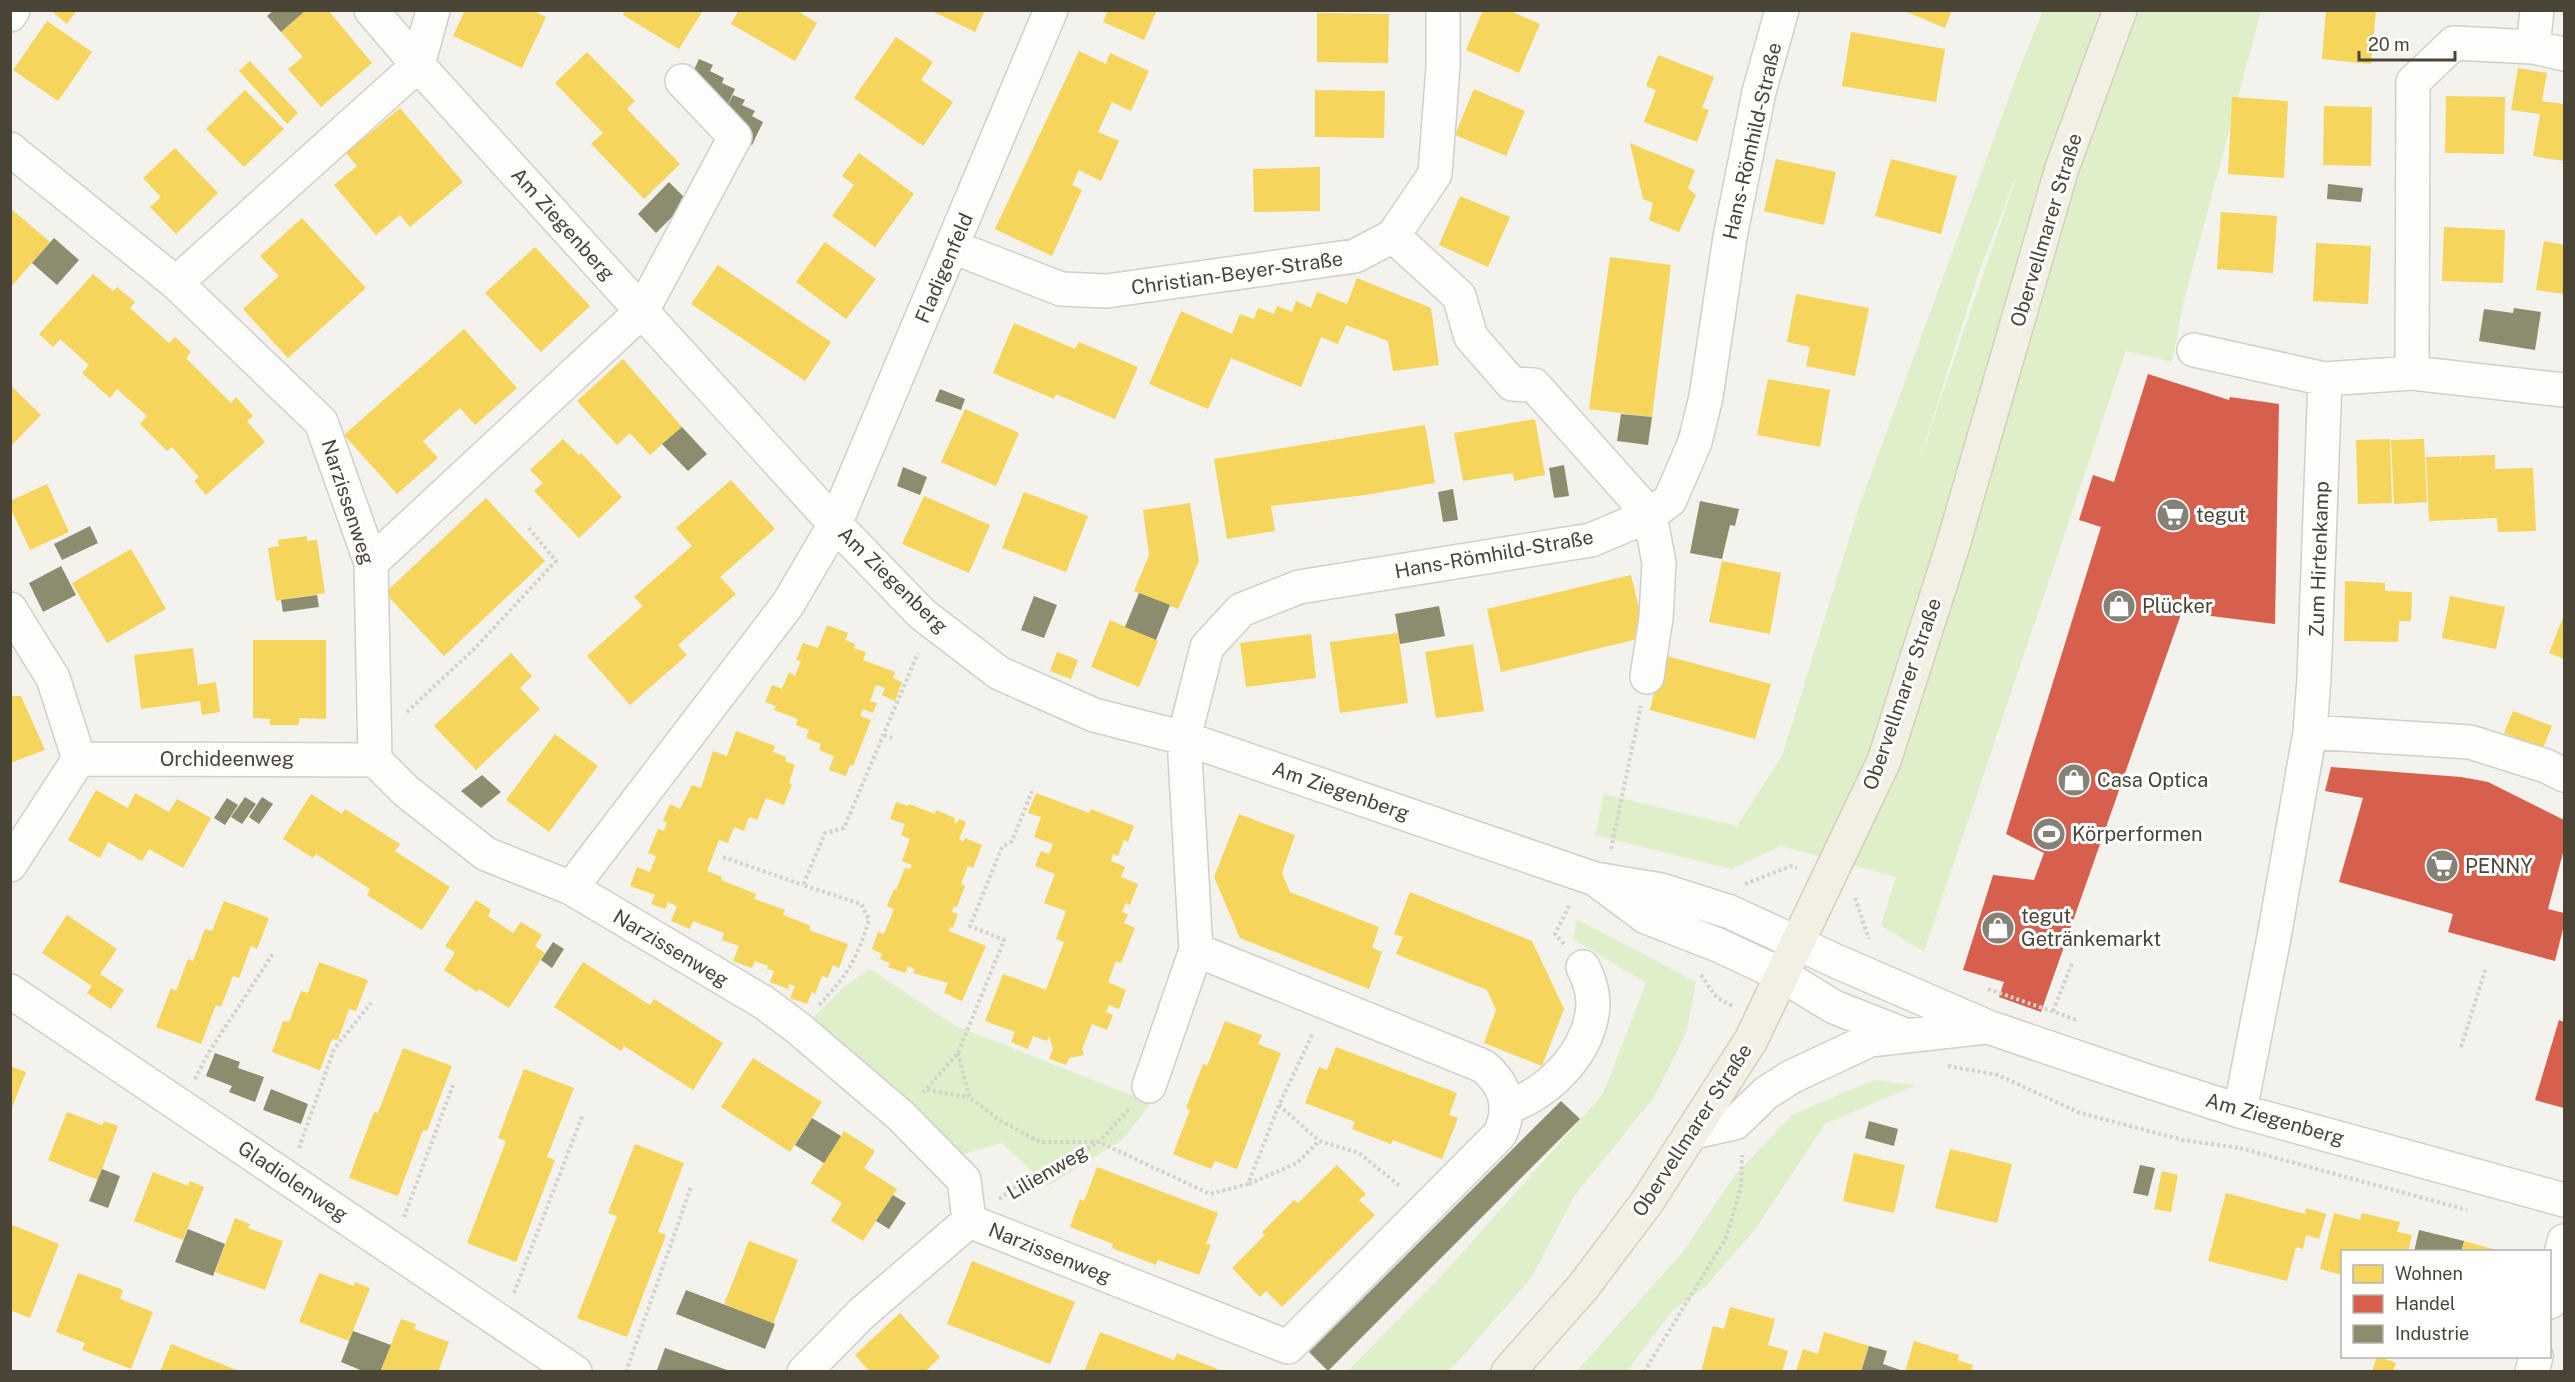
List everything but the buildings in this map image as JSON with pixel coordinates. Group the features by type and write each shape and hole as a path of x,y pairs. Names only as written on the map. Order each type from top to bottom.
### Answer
{"main road":[{"name":"Obervellmarer Straße","path":"1508,1371 1583,1287 1647,1202 1751,1040 1884,761 1953,545 2062,168 2120,10"}],"street":[{"path":"10,15 13,10"},
{"name":"Am Ziegenberg","path":"372,10 418,65 836,524 931,622 999,673 1094,715 1184,738 1603,866 1661,890 1730,912 1988,1027 2240,1111 2565,1200"},
{"path":"176,283 418,65 433,10"},
{"name":"Fladigenfeld","path":"836,524 1051,10"},
{"name":"Christian-Beyer-Straße","path":"953,247 1062,289 1107,291 1355,256 1393,236 1435,174 1443,67 1443,10"},
{"name":"Hans-Römhild-Straße","path":"1184,738 1207,647 1241,610 1299,587 1591,540 1650,515 1670,500 1695,442 1706,397 1730,237 1759,92 1782,10"},
{"path":"2533,47 2537,10"},
{"path":"2412,373 2414,82 2454,43 2533,47 2565,54"},
{"path":"371,562 642,311 735,137 682,81"},
{"name":"Narzissenweg","path":"10,149 176,283 321,422 371,562 374,749 406,790 486,854 571,888 763,1002 798,1028 901,1116 964,1180 969,1221 1288,1347 1500,1134 1506,1121 1508,1107"},
{"path":"1393,236 1459,296 1470,337 1512,384 1534,385 1650,515 1659,563 1656,618 1647,677"},
{"path":"2194,350 2325,379 2412,373 2565,390"},
{"name":"Zum Hirtenkamp","path":"2240,1111 2274,937 2310,732 2325,379"},
{"path":"571,888 788,603 836,524"},
{"path":"10,609 53,678 79,759 10,865"},
{"path":"2310,732 2470,742 2546,766 2565,775"},
{"path":"1149,1086 1196,950 1184,738"},
{"name":"Orchideenweg","path":"79,759 374,749"},
{"name":"Am Ziegenberg","path":"1603,866 1646,917 1718,945 1782,975 1834,1007 1905,1035"},
{"path":"1196,950 1483,1066 1496,1077 1504,1092 1508,1107 1526,1100 1550,1084 1583,1042 1590,1023 1593,1003 1591,984 1583,967"},
{"name":"Gladiolenweg","path":"10,991 575,1371"},
{"path":"1694,1132 1735,1123 1766,1094 1791,1077 1870,1040 1988,1027"},
{"path":"804,1371 861,1314 969,1221"},
{"path":"2551,1298 2565,1241"}],"path":[{"path":"374,749 417,703 475,648 556,561 528,528"},
{"path":"803,885 825,833 844,828 931,622"},
{"path":"1603,866 1647,677"},
{"path":"884,735 892,738"},
{"path":"901,1116 958,1053 1004,940 970,926 1002,847 1012,841 1032,791"},
{"path":"723,857 861,904 869,920 859,952 843,979 798,1028"},
{"path":"1562,919 1570,904"},
{"path":"180,1106 209,1052 274,952"},
{"path":"2053,1011 2073,961"},
{"path":"2461,1047 2486,968"},
{"path":"1706,980 1717,998"},
{"path":"1248,1184 1279,1105 1327,1002"},
{"path":"288,1178 334,1049 371,1003"},
{"path":"958,1053 969,1096"},
{"path":"1946,1065 1998,1075 2080,1113 2183,1140 2240,1148"},
{"path":"393,1249 453,1085"},
{"name":"Lilienweg","path":"969,1221 1014,1188 1100,1142 1149,1086"},
{"path":"926,1090 969,1096 999,1120 1040,1142 1100,1142 1210,1194 1248,1184 1297,1163 1319,1140"},
{"path":"1279,1105 1319,1140 1359,1153 1426,1207"},
{"path":"502,1323 583,1114"},
{"path":"1644,1371 1726,1238 1741,1187 1743,1146"},
{"path":"626,1371 691,1187"}],"green space":[{"path":"2043,11 2261,11 2184,300 2172,362 2126,351 1924,952 1881,925 1896,877 1781,846 1731,869 1595,835 1604,794 1737,826 1782,756 1859,507 2020,67","holes":["2016,179 1917,468 1980,269"]},
{"path":"1577,919 1696,982 1686,1033 1654,1097 1575,1195 1531,1278 1456,1364 1448,1371 1348,1371 1445,1272 1603,1094 1646,983 1573,939"},
{"path":"870,969 954,1025 1151,1103 1123,1139 1048,1186 1002,1143 961,1155 807,1024 845,986"},
{"path":"1874,1080 1916,1085 1825,1124 1756,1228 1706,1286 1672,1311 1627,1371 1577,1371 1682,1253 1735,1175 1792,1115"}],"place":[{"name":"tegut","path":"2173,515"},
{"name":"Plücker","path":"2119,606"},
{"name":"Casa Optica","path":"2074,780"},
{"name":"Körperformen","path":"2049,834"},
{"name":"PENNY","path":"2442,866"},
{"name":"tegut Getränkemarkt","path":"1998,928"}]}
